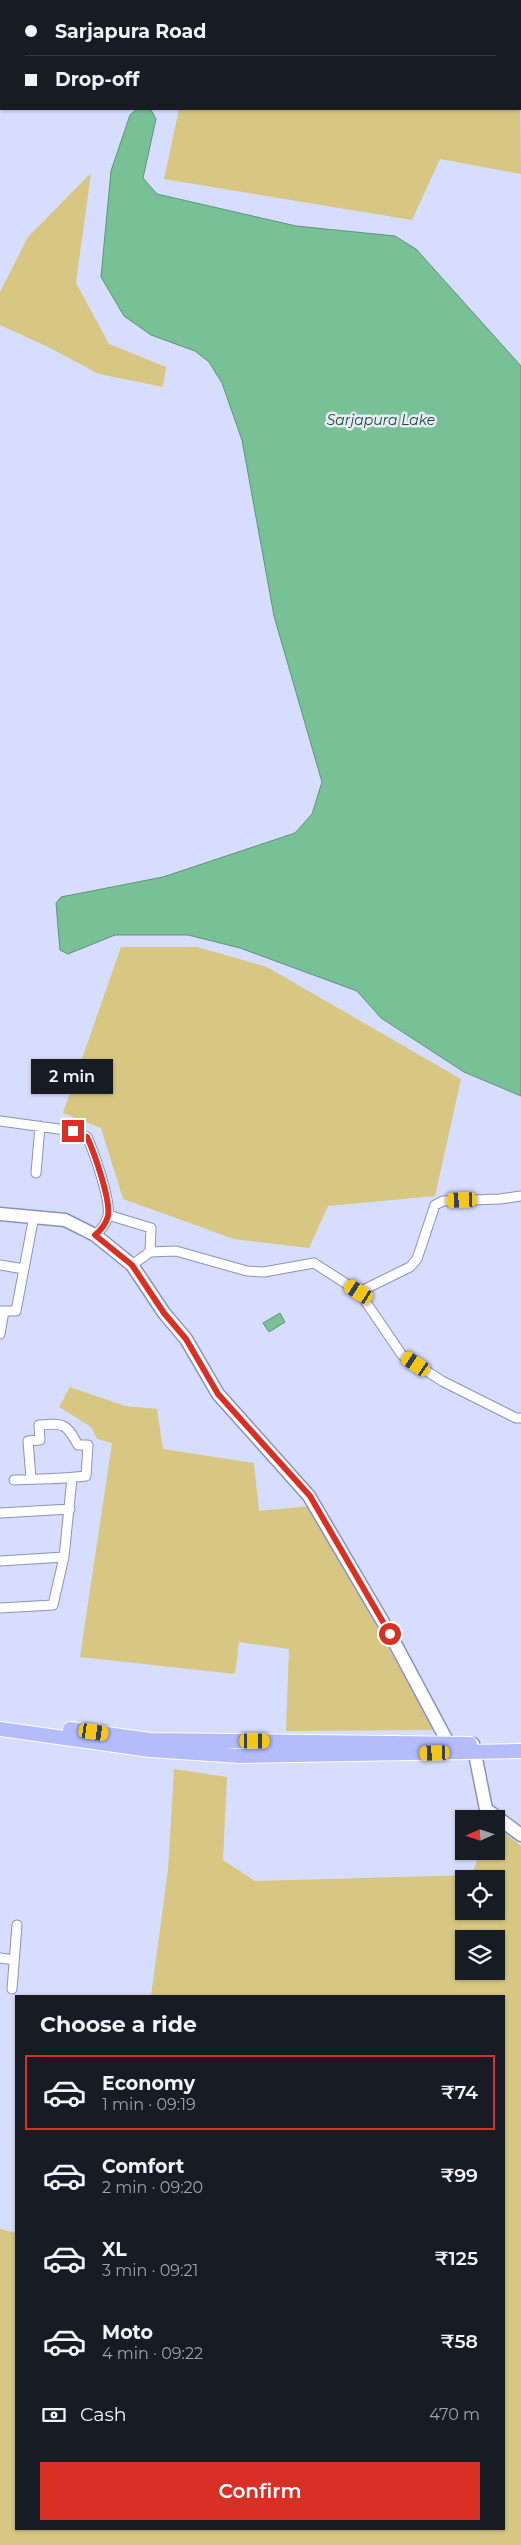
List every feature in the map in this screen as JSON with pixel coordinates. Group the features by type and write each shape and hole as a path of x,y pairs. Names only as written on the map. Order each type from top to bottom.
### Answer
{"main road":[{"path":"0,1719 150,1740 473,1748 521,1751"},
{"path":"0,1729 150,1750 240,1756 450,1748"},
{"path":"473,1748 521,1743"}],"street":[{"path":"0,1121 73,1131 87,1137 94,1151 108,1215 104,1227 95,1235"},
{"path":"36,1173 40,1126"},
{"path":"359,1292 410,1267 417,1259 435,1204 443,1201 500,1199 521,1196"},
{"path":"0,1214 65,1220 95,1235 132,1265 164,1313 186,1339 218,1394 310,1496 390,1634 450,1748"},
{"path":"108,1215 151,1228 150,1252"},
{"path":"0,1334 2,1311 16,1312 34,1216"},
{"path":"132,1265 150,1252 176,1251 247,1271 264,1272 314,1264 359,1292 402,1355 442,1381 516,1418 521,1418"},
{"path":"0,1265 24,1269"},
{"path":"14,1480 86,1476 88,1445 78,1446 69,1429 60,1424 39,1425 40,1440 28,1441 31,1479"},
{"path":"0,1608 53,1606 64,1557 72,1478"},
{"path":"0,1512 70,1509"},
{"path":"0,1561 64,1557"},
{"path":"473,1748 486,1809 521,1835"},
{"path":"12,1989 17,1925"},
{"path":"0,1958 14,1960"}],"shaded area":[{"path":"179,110 520,110 521,174 440,159 412,220 164,179"},
{"path":"91,173 76,283 109,344 166,367 163,387 99,374 48,347 0,325 0,292 28,237"},
{"path":"121,947 197,947 267,967 461,1079 435,1196 328,1206 309,1248 234,1239 123,1199 101,1128 63,1113"},
{"path":"70,1387 125,1406 157,1409 163,1449 254,1463 259,1511 310,1506 434,1730 286,1731 289,1649 239,1642 235,1674 80,1657 112,1443 97,1439 91,1427 59,1407"},
{"path":"174,1769 227,1777 223,1860 255,1881 455,1875 455,1920 505,1920 505,1870 474,1870 477,1860 505,1860 505,1833 521,1846 521,2545 0,2545 0,2229 15,2233 15,2530 505,2530 505,1995 151,1995 168,1870"}],"water":[{"name":"Sarjapura Lake","path":"136,110 151,110 156,119 143,178 157,194 296,226 395,236 416,249 521,366 521,1096 464,1072 381,1018 357,991 240,948 188,935 115,935 68,954 60,950 56,903 61,897 163,877 295,833 312,814 322,782 274,616 242,440 222,383 209,362 195,351 151,335 124,316 101,277 111,171 130,115"},
{"path":"280,1313 285,1322 269,1332 263,1323"}],"route":[{"path":"73,1131 87,1137 94,1151 103,1185 108,1215 104,1227 95,1235 132,1265 164,1313 186,1339 218,1394 310,1496 390,1634"}]}
